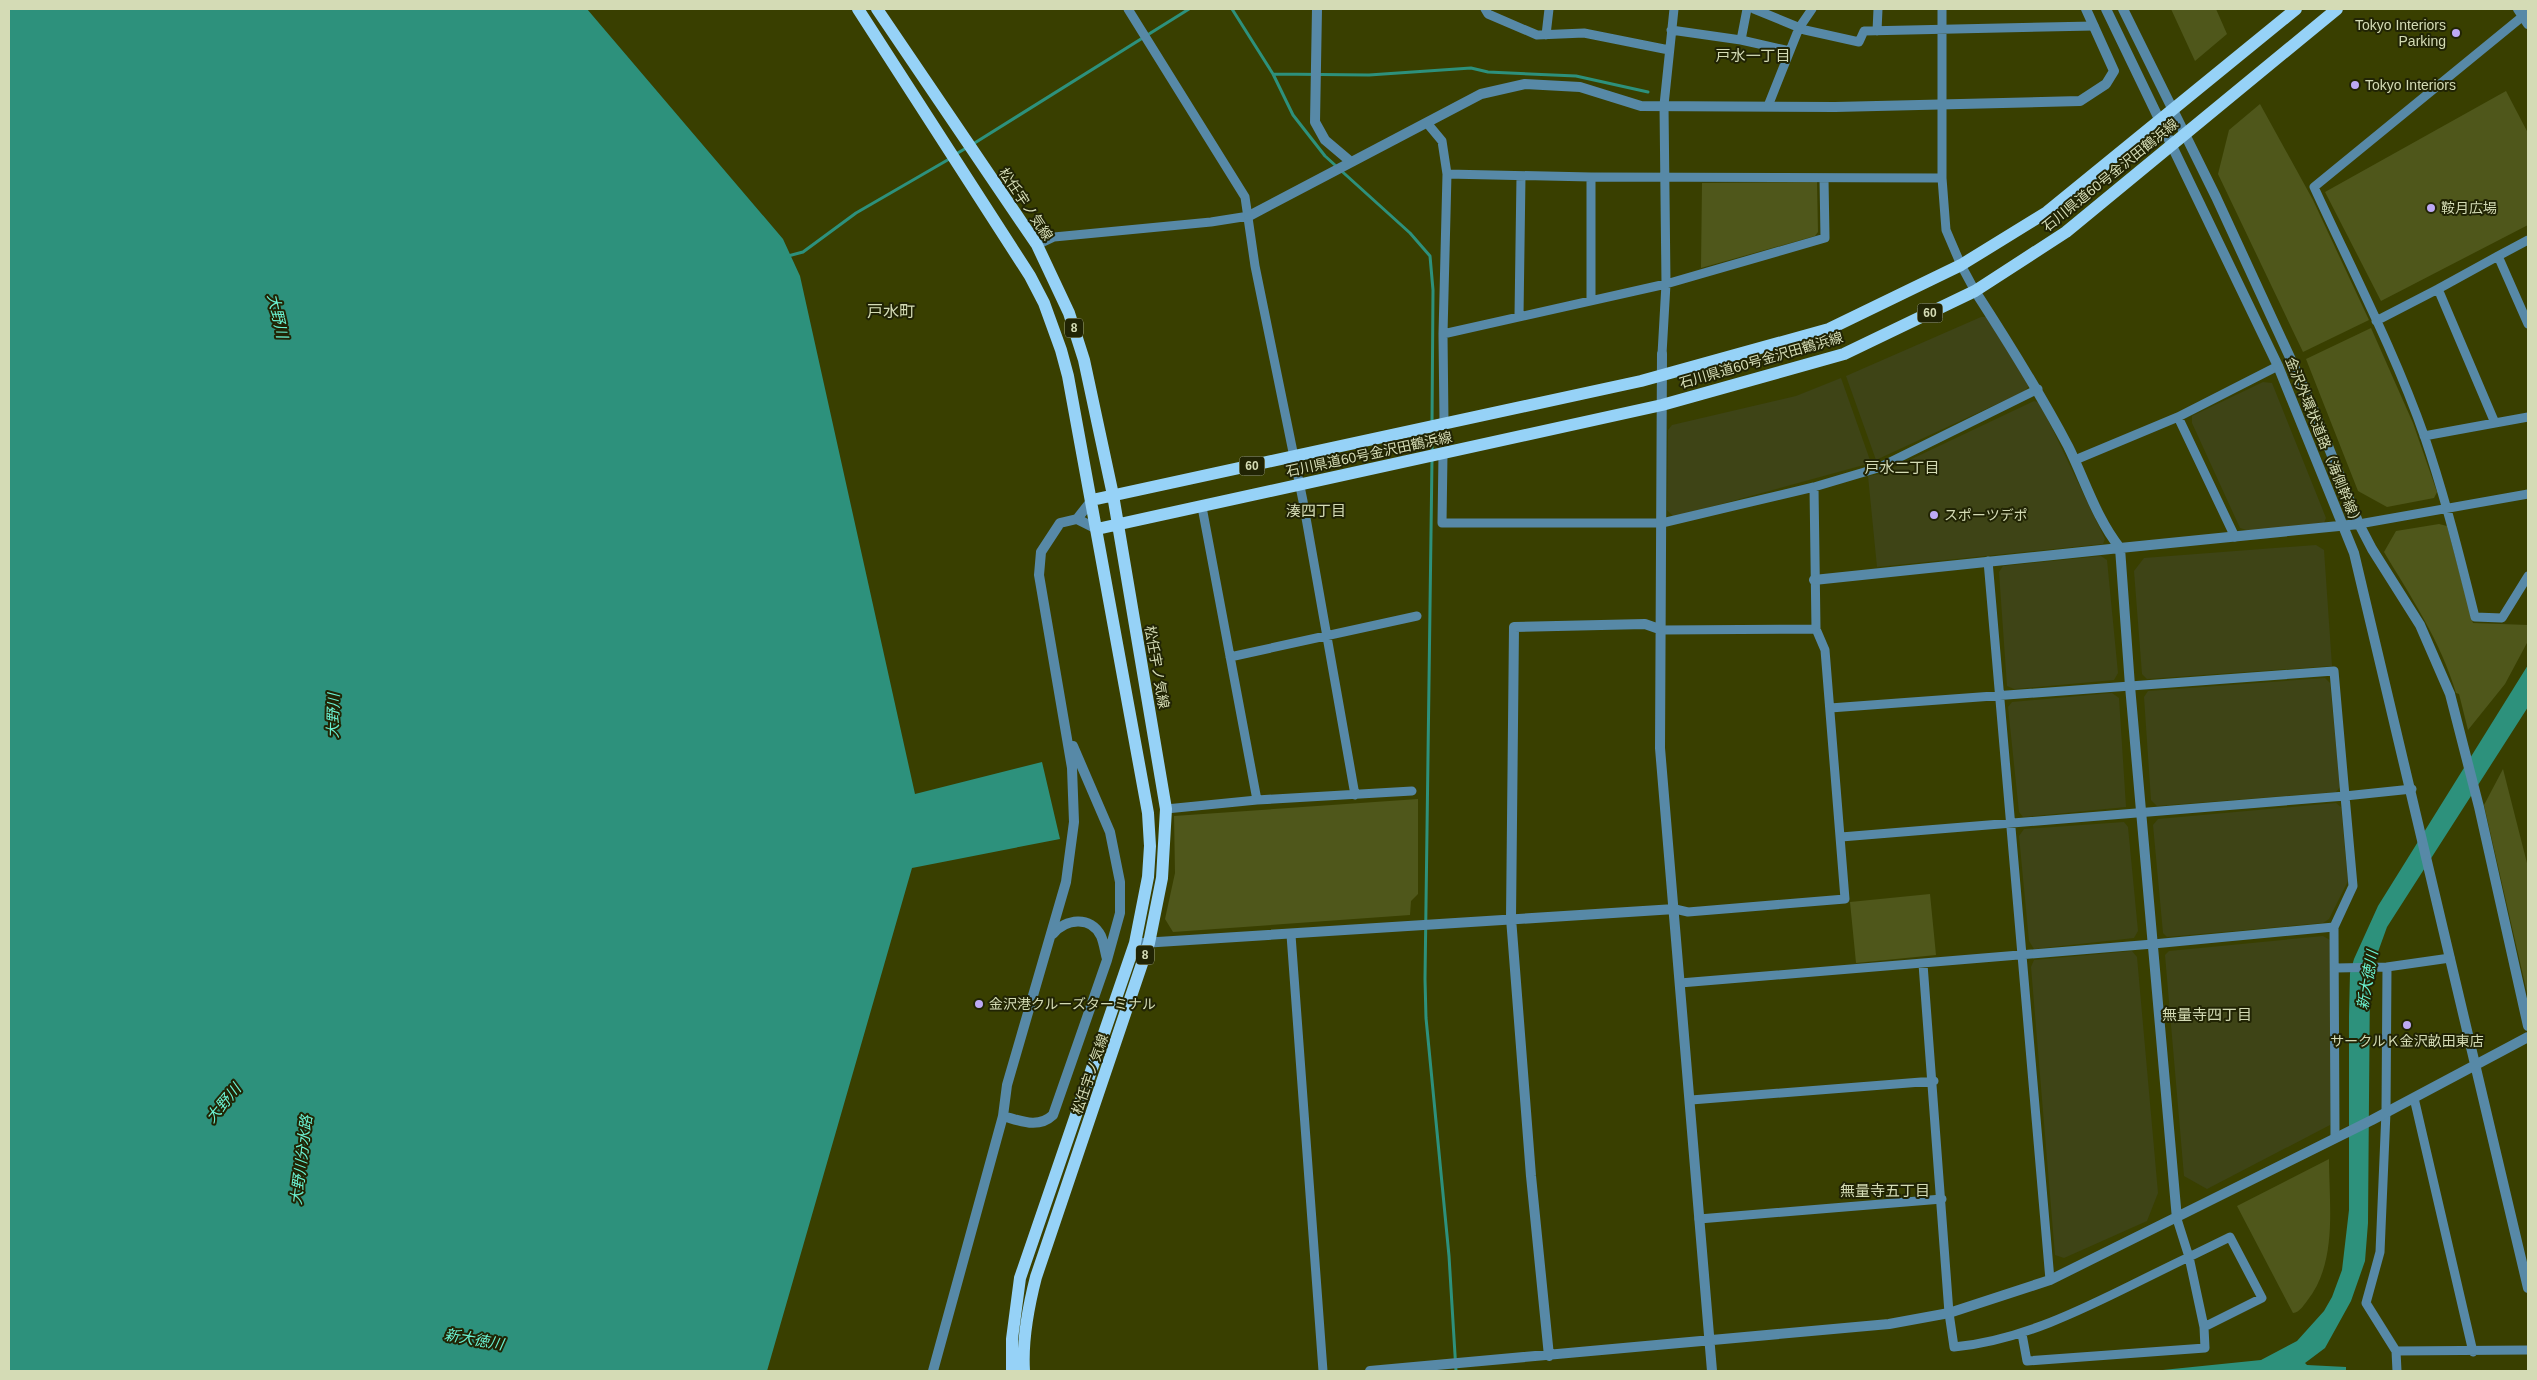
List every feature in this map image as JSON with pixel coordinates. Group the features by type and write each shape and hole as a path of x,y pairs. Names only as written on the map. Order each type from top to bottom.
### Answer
{"main road":[{"name":"松任宇ノ気線","path":"858,9 958,161 1030,276 1044,303 1061,350 1068,376 1092,500 1148,813 1150,846 1148,877 1135,943 1020,1278 1012,1339 1012,1371"},
{"name":"松任宇ノ気線","path":"877,9 1037,245 1069,313 1084,360 1113,494 1166,809 1162,878 1149,943 1036,1277 1027,1312 1023,1355 1024,1371"},
{"name":"石川県道60号金沢田鶴浜線","path":"1092,500 1412,431 1444,422 1662,377 1830,329 1961,265 2047,212 2296,9"},
{"name":"石川県道60号金沢田鶴浜線","path":"1097,529 1662,405 1844,354 1975,291 2066,232 2185,132 2337,9"}],"street":[{"path":"1128,9 1245,197 1256,266 1300,484 1328,636 1355,795"},
{"path":"1317,9 1316,122 1325,140 1350,162"},
{"path":"1485,9 1488,14 1537,35 1584,33 1668,50"},
{"path":"1546,35 1549,9"},
{"path":"1674,9 1668,50 1664,105 1666,284 1662,354 1660,748 1691,1100 1712,1371"},
{"path":"1741,40 1747,9"},
{"path":"1754,9 1799,28 1859,42 1864,31 2094,26"},
{"path":"1768,106 1799,28 1812,9"},
{"path":"1877,31 1878,9"},
{"path":"1942,9 1942,178 1946,230 1975,291 2038,389 2075,460 2106,530 2120,548 2140,811 2177,1219 2190,1257 2204,1327 2205,1348 2027,1361 2022,1334"},
{"path":"1037,245 1054,237 1211,222 1249,216 1481,94 1525,84 1580,87 1641,106 1835,107 2080,101 2106,84 2114,71 2086,9"},
{"name":"金沢外環状道路（海側幹線）","path":"2106,9 2278,366 2354,553 2436,892 2450,958"},
{"name":"金沢外環状道路（海側幹線）","path":"2124,9 2185,132 2311,403 2359,524 2372,549 2420,625 2450,694 2479,807 2528,1026"},
{"path":"2525,15 2314,187 2376,321 2424,436 2448,508 2475,617 2502,618 2528,576"},
{"path":"1671,30 1741,40 1790,51"},
{"path":"1427,123 1442,140 1447,174 1443,334 1444,422"},
{"path":"1447,174 1591,177 1942,178"},
{"path":"1519,316 1520,176"},
{"path":"1591,177 1591,300"},
{"path":"1443,334 1666,284 1825,238 1824,178"},
{"path":"2376,321 2528,240"},
{"path":"2498,256 2528,324"},
{"path":"2438,289 2496,423"},
{"path":"2075,460 2178,417 2278,366"},
{"path":"1443,454 1442,523 1662,523 1814,487 1878,468 1922,448 2038,389"},
{"path":"2178,417 2235,537"},
{"path":"2424,436 2528,417"},
{"path":"1135,943 1291,935 1511,918 1675,909 1688,912 1845,899 1824,650 1816,629 1814,487"},
{"path":"1814,580 2343,526 2528,494"},
{"path":"933,1371 1003,1116 1007,1086 1066,882 1074,822 1072,768 1039,575 1041,552 1060,523 1077,519 1092,500"},
{"path":"1202,507 1257,800"},
{"path":"1077,519 1097,529"},
{"path":"1988,561 2024,954 2050,1280"},
{"path":"1230,656 1417,616"},
{"path":"1549,1356 1531,1176 1511,918 1514,627 1645,624 1662,630 1816,629"},
{"path":"1830,708 2334,671 2353,886 2334,927 2338,968 2334,1049 2338,1135"},
{"path":"1003,1116 1034,1124 1045,1122 1053,1115 1107,960 1120,913 1120,882 1110,832 1067,732"},
{"path":"1166,809 1257,800 1412,791"},
{"path":"1841,837 2140,811 2412,791"},
{"path":"1050,938 1060,926 1074,921 1090,923 1101,936 1107,960"},
{"path":"1680,983 1923,964 2334,927"},
{"path":"1291,935 1323,1371"},
{"path":"2338,968 2387,967 2450,958 2528,1288"},
{"path":"1923,964 1934,1081 1949,1313 1954,1347 1981,1344 2022,1334 2230,1237 2262,1298 2204,1327"},
{"path":"2387,967 2386,1112 2380,1252 2366,1303 2396,1351 2397,1371"},
{"path":"1370,1371 1888,1324 1949,1313 2050,1280 2177,1219 2338,1135 2372,1120 2528,1037"},
{"path":"1691,1100 1934,1081"},
{"path":"2414,1098 2473,1352"},
{"path":"1699,1219 1942,1199"},
{"path":"2396,1351 2473,1352 2528,1350"}],"shaded area":[{"path":"2171,9 2216,9 2227,34 2195,61"},
{"name":"鞍月広場","path":"2506,91 2528,133 2528,225 2381,301 2325,192"},
{"path":"2260,104 2313,200 2369,320 2303,352 2218,174 2229,130"},
{"path":"1817,182 1818,232 1815,236 1701,268 1702,183"},
{"path":"1981,317 1987,317 2031,383 2025,391 1876,460 1846,376"},
{"path":"2371,328 2413,423 2437,492 2434,498 2387,507 2358,491 2306,359"},
{"path":"1841,378 1871,463 1674,517 1667,510 1668,430 1672,425 1796,396"},
{"path":"2263,382 2272,383 2326,518 2324,523 2250,531 2240,528 2192,423 2192,416"},
{"path":"2034,401 2040,403 2105,539 2103,544 1877,567 1868,476 1880,474"},
{"path":"2439,524 2447,526 2473,623 2528,625 2528,641 2505,684 2468,730 2459,694 2456,693 2434,638 2384,552 2396,531"},
{"path":"2316,545 2324,550 2332,666 2147,679 2142,674 2134,571 2144,558"},
{"path":"2101,556 2107,560 2118,673 2114,680 2014,689 2007,686 1999,572 2003,566"},
{"path":"2325,678 2330,683 2340,787 2336,792 2157,806 2151,800 2144,697 2148,691"},
{"path":"2112,693 2119,698 2126,807 2023,817 2019,812 2008,707 2012,702"},
{"path":"2503,769 2528,867 2528,997 2484,805"},
{"path":"1418,799 1418,894 1411,901 1410,915 1173,932 1165,919 1175,873 1174,816"},
{"path":"2336,803 2341,807 2348,881 2329,919 2323,923 2167,937 2163,933 2153,825 2158,819"},
{"path":"2124,822 2128,827 2138,931 2134,938 2034,949 2029,941 2019,836 2024,829"},
{"path":"1930,894 1936,955 1856,963 1850,902"},
{"path":"2323,936 2330,940 2330,1125 2207,1189 2184,1176 2165,955 2169,951"},
{"path":"2132,951 2137,957 2158,1193 2147,1221 2064,1258 2055,1255 2031,967 2034,960"},
{"path":"2329,1159 2330,1233 2324,1269 2317,1286 2307,1301 2299,1310 2293,1313 2237,1206"}],"water":[{"path":"9,9 587,9 783,239 800,276 915,794 1042,762 1060,839 912,868 767,1371 9,1371"},
{"name":"新大徳川","path":"2528,665 2528,707 2387,927 2370,974 2368,1223 2365,1261 2351,1301 2325,1348 2305,1363 2307,1365 2346,1367 2346,1371 2153,1371 2261,1360 2297,1341 2324,1311 2332,1297 2342,1270 2349,1210 2349,1016 2350,973 2354,959 2378,906"}],"waterway":[{"path":"973,144 1189,9"},
{"path":"1232,9 1273,74 1293,115 1325,156 1410,233 1430,256 1433,290 1432,423"},
{"path":"1273,74 1369,75 1471,68 1488,72 1576,76 1648,92"},
{"path":"956,154 968,147"},
{"path":"788,256 803,252 856,213 951,158"},
{"path":"1432,429 1432,453"},
{"path":"1432,459 1426,1018 1449,1256 1456,1371"}],"place":[{"name":"Tokyo Interiors Parking","path":"2456,33"},
{"name":"Tokyo Interiors","path":"2355,85"},
{"name":"鞍月広場","path":"2431,208"},
{"name":"スポーツデポ","path":"1934,515"},
{"name":"金沢港クルーズターミナル","path":"979,1004"},
{"name":"サークルＫ金沢畝田東店","path":"2407,1025"}],"district":[{"name":"戸水一丁目","path":"1753,55"},
{"name":"戸水町","path":"891,311"},
{"name":"戸水二丁目","path":"1902,467"},
{"name":"湊四丁目","path":"1316,510"},
{"name":"無量寺四丁目","path":"2207,1014"},
{"name":"無量寺五丁目","path":"1885,1190"}],"water label":[{"name":"大野川","path":"278,316"},
{"name":"大野川","path":"333,716"},
{"name":"大野川","path":"223,1103"},
{"name":"大野川分水路","path":"301,1160"}]}
